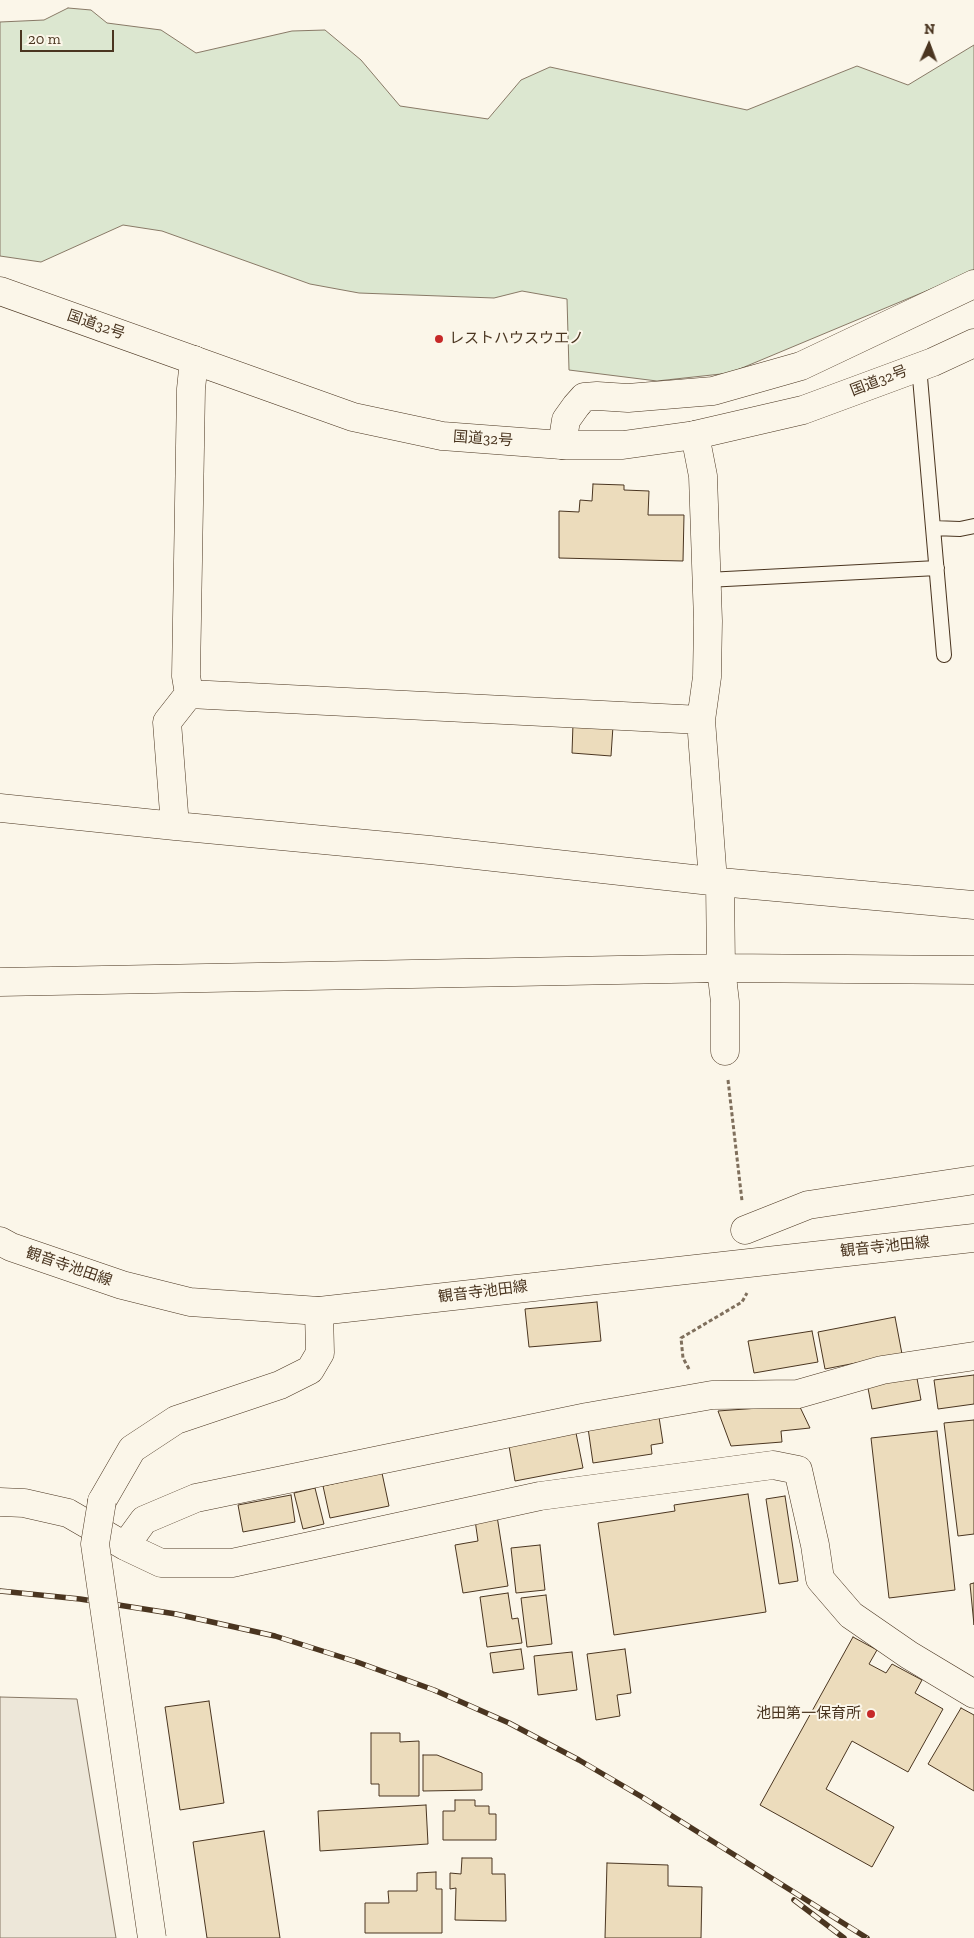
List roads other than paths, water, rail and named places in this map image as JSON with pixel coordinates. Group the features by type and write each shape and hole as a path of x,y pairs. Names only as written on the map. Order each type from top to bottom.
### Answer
{"main road":[{"path":"562,445 566,420 584,398 597,396 628,398 713,391 801,366 974,284"},
{"name":"国道32号","path":"0,291 353,417 442,436 562,445 623,445 695,436 803,410 974,344"},
{"path":"175,826 167,722 189,694 186,666 191,399 194,360"},
{"path":"695,436 703,476 707,580 707,677 701,720 725,1002 725,1051"},
{"path":"189,694 701,720"},
{"path":"0,808 430,850 716,881 974,905"},
{"path":"0,982 721,968 974,970"},
{"path":"745,1230 808,1205 974,1180"},
{"name":"観音寺池田線","path":"0,1241 11,1247 122,1285 190,1302 319,1311 974,1238"},
{"path":"152,1938 95,1544 102,1501 132,1450 176,1420 280,1385 310,1370 320,1353 319,1311"},
{"path":"125,1546 144,1520 196,1498 587,1417 712,1395 798,1394 882,1370 974,1356"},
{"path":"0,1502 24,1503 68,1513 125,1546 161,1563 232,1563 540,1496 773,1465 798,1470 815,1545 820,1579 851,1615 909,1655 974,1694"}],"lane":[{"path":"919,366 944,655"},
{"path":"933,528 974,526"},
{"path":"707,580 937,568"}],"railway":[{"path":"0,1591 80,1599 176,1614 275,1636 357,1662 434,1690 509,1723 579,1760 642,1797 867,1938"},
{"path":"794,1900 844,1938"}],"place":[{"name":"レストハウスウエノ","path":"439,339"},
{"name":"池田第一保育所","path":"871,1714"}]}
